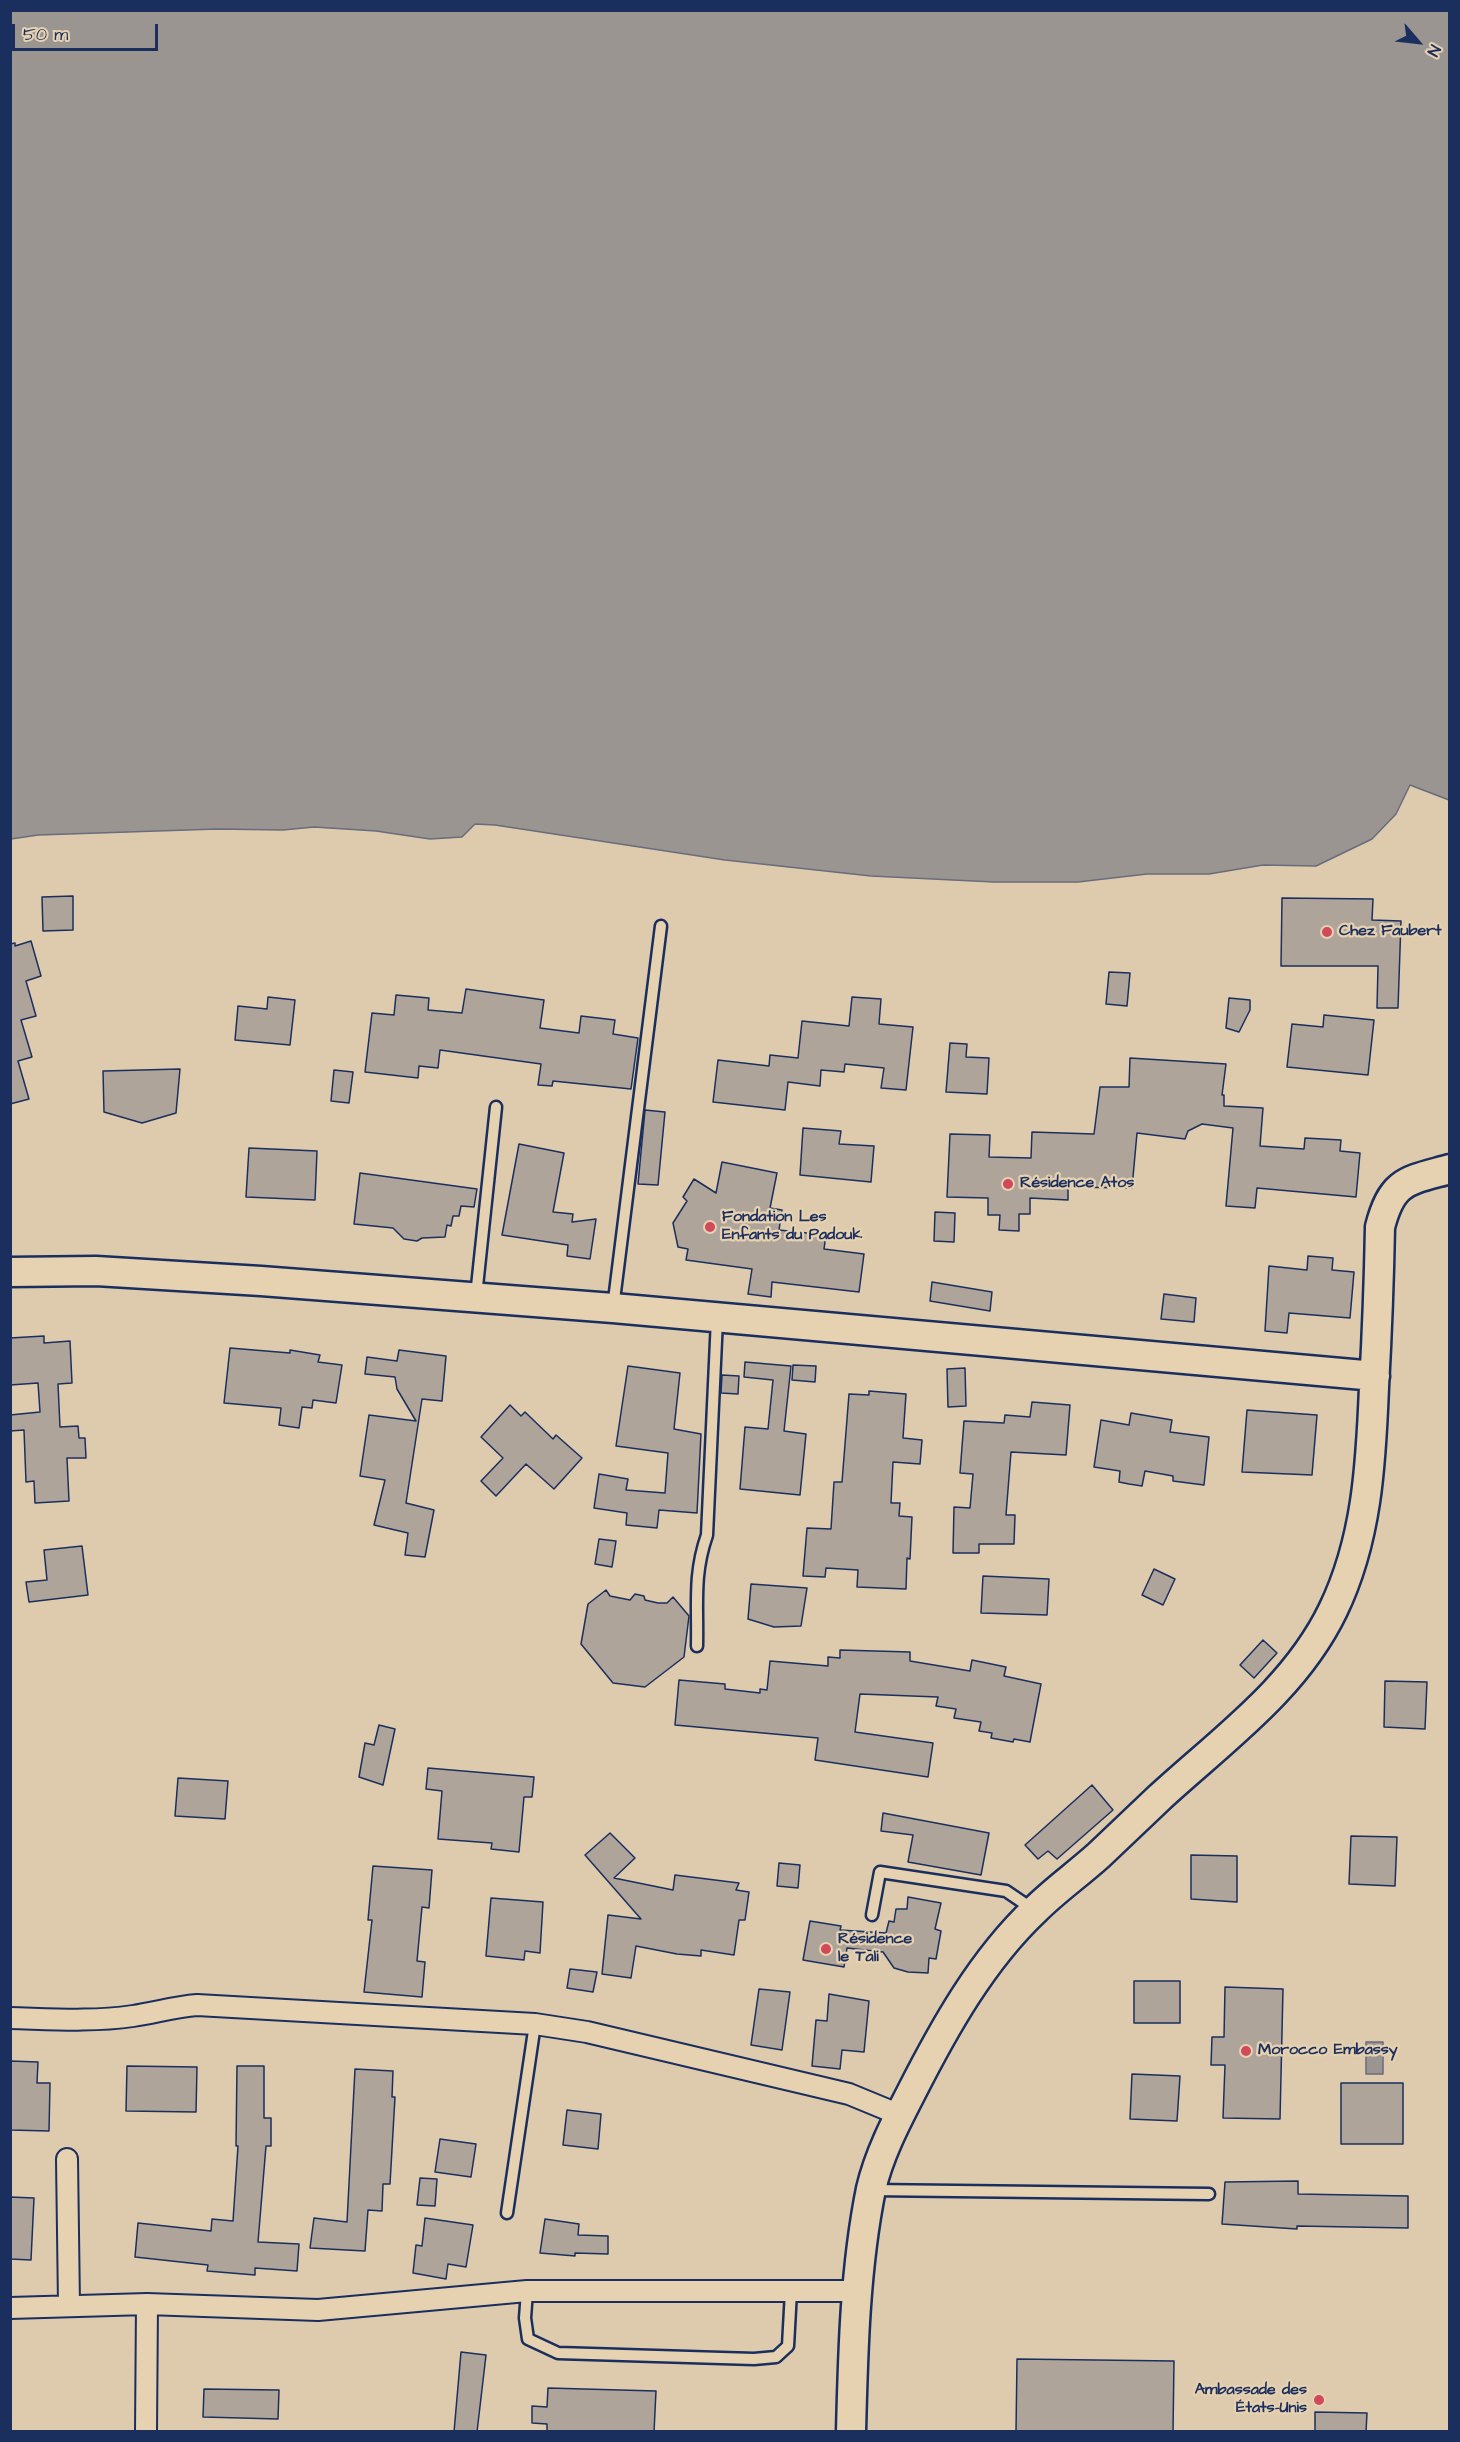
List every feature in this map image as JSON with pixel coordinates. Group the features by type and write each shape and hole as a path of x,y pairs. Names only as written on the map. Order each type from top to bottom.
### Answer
{"main road":[{"path":"851,2432 858,2291 871,2190 877,2169 900,2115 945,2029 994,1956 1035,1910 1098,1856 1263,1704 1295,1670 1316,1641 1333,1611 1348,1574 1364,1515 1369,1481 1375,1376 1380,1227 1386,1204 1395,1190 1412,1179 1449,1169"},
{"path":"10,1272 96,1271 261,1281 613,1308 1375,1376"}],"street":[{"path":"10,2018 100,2019 135,2016 197,2004 535,2024 587,2032 849,2094 900,2115"},
{"path":"67,2158 69,2305"},
{"path":"10,2308 147,2304 318,2310 527,2291 858,2291"},
{"path":"146,2432 147,2304"}],"lane":[{"path":"613,1308 662,926"},
{"path":"475,1299 496,1107"},
{"path":"697,1646 696,1581 701,1549 707,1535 717,1318"},
{"path":"872,1915 880,1872 1006,1891 1035,1910"},
{"path":"507,2213 535,2024"},
{"path":"871,2190 1209,2194"},
{"path":"527,2291 525,2319 528,2339 558,2353 754,2359 776,2357 788,2346 791,2291"}],"shaded area":[{"path":"11,10 1449,11 1449,800 1410,785 1396,814 1372,839 1316,866 1263,865 1209,874 1147,874 1078,882 994,882 871,876 725,860 495,825 475,824 462,837 430,839 376,831 314,827 283,830 217,829 38,835 11,839"},
{"path":"1366,2042 1383,2042 1383,2074 1366,2074"}],"building":[{"path":"73,896 73,930 43,931 42,897"},
{"name":"Chez Faubert","path":"1282,898 1373,899 1372,920 1401,921 1398,1008 1377,1008 1378,966 1281,966"},
{"path":"31,941 41,976 26,981 36,1016 21,1020 32,1057 18,1061 29,1099 10,1104 10,944 15,943 15,946"},
{"path":"1109,972 1130,973 1127,1006 1106,1004"},
{"path":"466,989 544,1000 540,1028 579,1033 581,1016 615,1020 613,1034 638,1038 631,1089 553,1081 552,1086 538,1085 541,1064 440,1050 438,1068 419,1066 418,1078 365,1072 372,1013 394,1015 396,995 429,998 428,1010 462,1013"},
{"path":"268,997 295,1000 290,1045 235,1040 238,1006 267,1009"},
{"path":"852,997 881,999 879,1024 913,1027 906,1090 881,1088 884,1068 845,1064 844,1072 821,1070 820,1086 788,1082 785,1110 713,1102 718,1060 769,1066 770,1055 798,1058 802,1021 849,1026"},
{"path":"1229,998 1250,1000 1250,1010 1239,1032 1226,1028"},
{"path":"1324,1015 1374,1020 1368,1075 1287,1067 1292,1024 1323,1027"},
{"path":"950,1043 967,1044 966,1057 989,1058 987,1094 946,1092"},
{"path":"1130,1058 1226,1064 1222,1095 1224,1095 1224,1106 1263,1108 1260,1146 1304,1149 1305,1138 1341,1140 1340,1151 1360,1153 1356,1197 1257,1188 1255,1208 1226,1206 1233,1128 1202,1124 1188,1131 1185,1139 1137,1133 1132,1188 1068,1187 1068,1200 1030,1198 1030,1214 1019,1214 1019,1231 999,1230 1000,1215 988,1215 988,1198 947,1197 950,1134 990,1135 989,1157 1031,1158 1032,1132 1094,1134 1100,1087 1129,1087"},
{"path":"180,1069 176,1113 142,1123 104,1112 103,1071"},
{"path":"334,1070 353,1072 349,1103 331,1101"},
{"path":"645,1110 665,1112 658,1185 638,1184"},
{"path":"803,1128 841,1131 839,1144 874,1146 871,1182 800,1175"},
{"path":"519,1144 564,1153 553,1212 573,1214 572,1222 596,1219 590,1259 567,1256 568,1245 502,1235"},
{"path":"249,1148 317,1151 315,1200 246,1197"},
{"path":"722,1162 777,1173 770,1208 782,1210 779,1230 826,1235 824,1249 864,1254 859,1292 772,1282 771,1297 748,1294 752,1269 686,1260 688,1249 678,1247 673,1223 687,1201 683,1197 694,1179 716,1193"},
{"path":"360,1173 477,1189 474,1207 461,1206 459,1216 453,1216 451,1226 447,1225 445,1237 422,1238 417,1241 404,1239 393,1228 354,1224"},
{"path":"935,1212 955,1213 954,1242 934,1241"},
{"path":"1308,1256 1333,1258 1332,1270 1354,1272 1350,1318 1289,1313 1287,1333 1265,1331 1269,1266 1307,1270"},
{"path":"932,1282 992,1292 990,1311 930,1301"},
{"path":"1164,1294 1196,1298 1194,1322 1161,1319"},
{"path":"44,1336 44,1343 70,1341 72,1383 58,1384 60,1427 78,1426 79,1438 85,1438 86,1458 67,1458 69,1501 35,1503 34,1481 26,1482 24,1430 10,1431 10,1415 40,1412 38,1383 10,1385 10,1338"},
{"path":"230,1348 290,1353 290,1350 320,1355 318,1362 342,1365 336,1403 313,1400 312,1408 302,1407 299,1428 279,1425 281,1408 224,1403"},
{"path":"399,1350 446,1356 442,1401 422,1399 406,1503 434,1510 425,1557 405,1555 408,1533 374,1525 385,1480 360,1476 369,1415 416,1421 397,1389 395,1377 365,1374 367,1357 397,1361"},
{"path":"745,1362 791,1366 784,1431 806,1434 800,1495 740,1489 745,1427 768,1429 773,1380 744,1377"},
{"path":"793,1365 816,1366 815,1382 792,1380"},
{"path":"628,1366 680,1373 674,1429 701,1434 697,1513 659,1510 657,1528 626,1525 627,1513 594,1508 599,1474 628,1479 626,1490 665,1493 668,1453 616,1446"},
{"path":"965,1368 966,1406 948,1407 947,1369"},
{"path":"722,1375 739,1376 738,1394 721,1393"},
{"path":"869,1391 906,1394 903,1438 922,1440 920,1464 893,1462 891,1503 900,1503 899,1516 912,1517 906,1589 857,1587 858,1570 826,1568 825,1577 803,1576 807,1528 831,1529 834,1482 842,1482 849,1394 869,1395"},
{"path":"1032,1402 1070,1405 1066,1455 1011,1452 1006,1515 1015,1515 1014,1544 979,1544 979,1553 953,1553 954,1507 970,1508 973,1474 960,1473 964,1421 1004,1423 1005,1415 1030,1417"},
{"path":"510,1405 521,1416 525,1412 553,1439 556,1435 582,1458 554,1489 526,1464 496,1496 481,1481 503,1458 481,1437"},
{"path":"1247,1410 1317,1415 1312,1475 1242,1472"},
{"path":"1131,1413 1172,1420 1170,1432 1209,1437 1204,1485 1173,1481 1173,1476 1145,1471 1142,1486 1129,1484 1119,1482 1120,1471 1094,1467 1101,1420 1129,1425"},
{"path":"599,1539 616,1541 612,1567 595,1564"},
{"path":"82,1546 88,1595 29,1602 26,1582 47,1580 44,1550"},
{"path":"1154,1569 1175,1579 1163,1605 1142,1595"},
{"path":"983,1576 1049,1579 1047,1615 981,1613"},
{"path":"751,1584 807,1588 801,1626 774,1627 748,1619"},
{"path":"606,1590 610,1596 630,1600 635,1594 644,1596 645,1600 658,1603 667,1603 673,1597 689,1616 684,1657 645,1687 613,1683 581,1644 588,1604"},
{"path":"1263,1640 1277,1653 1254,1678 1240,1665"},
{"path":"840,1650 910,1652 910,1661 970,1671 972,1660 1006,1667 1004,1676 1041,1684 1030,1742 991,1738 992,1733 979,1731 981,1722 954,1718 956,1709 936,1706 938,1697 860,1694 855,1732 933,1743 928,1777 815,1760 818,1738 675,1725 679,1680 725,1684 725,1689 760,1693 760,1689 767,1690 770,1661 828,1666 828,1657 840,1658"},
{"path":"1385,1681 1427,1682 1425,1729 1384,1727"},
{"path":"379,1725 395,1729 383,1785 359,1777 365,1743 374,1745"},
{"path":"428,1768 534,1777 532,1797 524,1797 519,1852 491,1849 492,1843 438,1839 442,1791 426,1789"},
{"path":"178,1778 228,1781 225,1819 175,1816"},
{"path":"1092,1785 1113,1810 1057,1859 1048,1851 1038,1859 1025,1845"},
{"path":"883,1813 989,1833 981,1875 908,1862 913,1835 881,1831"},
{"path":"610,1833 635,1858 614,1878 673,1890 675,1875 739,1883 736,1890 749,1892 745,1920 739,1920 734,1955 701,1950 701,1956 677,1954 636,1946 631,1978 602,1974 608,1915 641,1919 585,1855"},
{"path":"1351,1836 1397,1837 1395,1886 1349,1884"},
{"path":"1191,1855 1237,1856 1237,1902 1191,1899"},
{"path":"779,1863 800,1865 798,1888 777,1886"},
{"path":"373,1866 432,1870 429,1908 422,1907 417,1961 425,1962 422,1997 364,1992 372,1920 368,1920"},
{"path":"908,1897 941,1903 935,1929 941,1931 936,1959 929,1958 928,1973 908,1972 894,1968 883,1952 847,1948 844,1967 803,1960 810,1921 841,1926 840,1930 886,1933 889,1921 894,1922 896,1909 907,1909"},
{"path":"491,1898 543,1902 540,1953 525,1951 524,1960 486,1956"},
{"path":"570,1969 597,1972 593,1992 567,1988"},
{"path":"1134,1981 1180,1981 1180,2023 1134,2023"},
{"name":"Morocco Embassy","path":"1225,1987 1283,1989 1280,2119 1223,2118 1225,2065 1211,2065 1212,2037 1224,2037"},
{"path":"759,1989 790,1992 782,2050 751,2045"},
{"path":"829,1994 869,2001 864,2052 842,2050 840,2069 812,2066 816,2020 827,2021"},
{"path":"10,2061 38,2062 37,2083 50,2083 49,2131 10,2130"},
{"path":"127,2066 197,2067 196,2112 126,2111"},
{"path":"237,2066 264,2066 264,2118 271,2118 271,2146 266,2146 258,2242 299,2244 297,2271 255,2268 255,2275 207,2271 208,2265 135,2257 138,2223 211,2231 212,2219 233,2221 238,2146 236,2146"},
{"path":"355,2069 393,2071 392,2097 395,2097 390,2184 383,2184 382,2211 368,2210 365,2251 310,2248 314,2218 347,2222"},
{"path":"1132,2074 1180,2076 1177,2121 1130,2119"},
{"path":"1341,2083 1403,2083 1403,2144 1341,2144"},
{"path":"567,2110 601,2114 598,2149 563,2145"},
{"path":"440,2139 476,2144 471,2177 435,2172"},
{"path":"420,2178 437,2179 435,2206 417,2205"},
{"path":"1298,2181 1298,2194 1408,2196 1408,2228 1297,2226 1297,2229 1222,2224 1225,2182"},
{"path":"10,2197 34,2198 31,2260 10,2259"},
{"path":"425,2218 473,2225 466,2267 448,2264 446,2279 413,2273 416,2245 422,2246"},
{"path":"545,2219 579,2224 578,2235 608,2236 608,2254 575,2253 575,2256 540,2253"},
{"path":"461,2352 486,2355 477,2432 454,2432"},
{"path":"1017,2359 1174,2361 1173,2432 1016,2432"},
{"path":"548,2388 656,2391 654,2432 547,2432 547,2424 532,2423 532,2406 547,2407"},
{"path":"204,2389 279,2390 278,2419 203,2417"},
{"path":"1315,2412 1367,2413 1366,2432 1315,2432"}],"place":[{"name":"Chez Faubert","path":"1327,932"},
{"name":"Résidence Atos","path":"1008,1184"},
{"name":"Fondation Les Enfants du Padouk","path":"710,1227"},
{"name":"Résidence le Tali","path":"826,1949"},
{"name":"Morocco Embassy","path":"1246,2051"},
{"name":"Ambassade des États-Unis","path":"1319,2400"}]}
